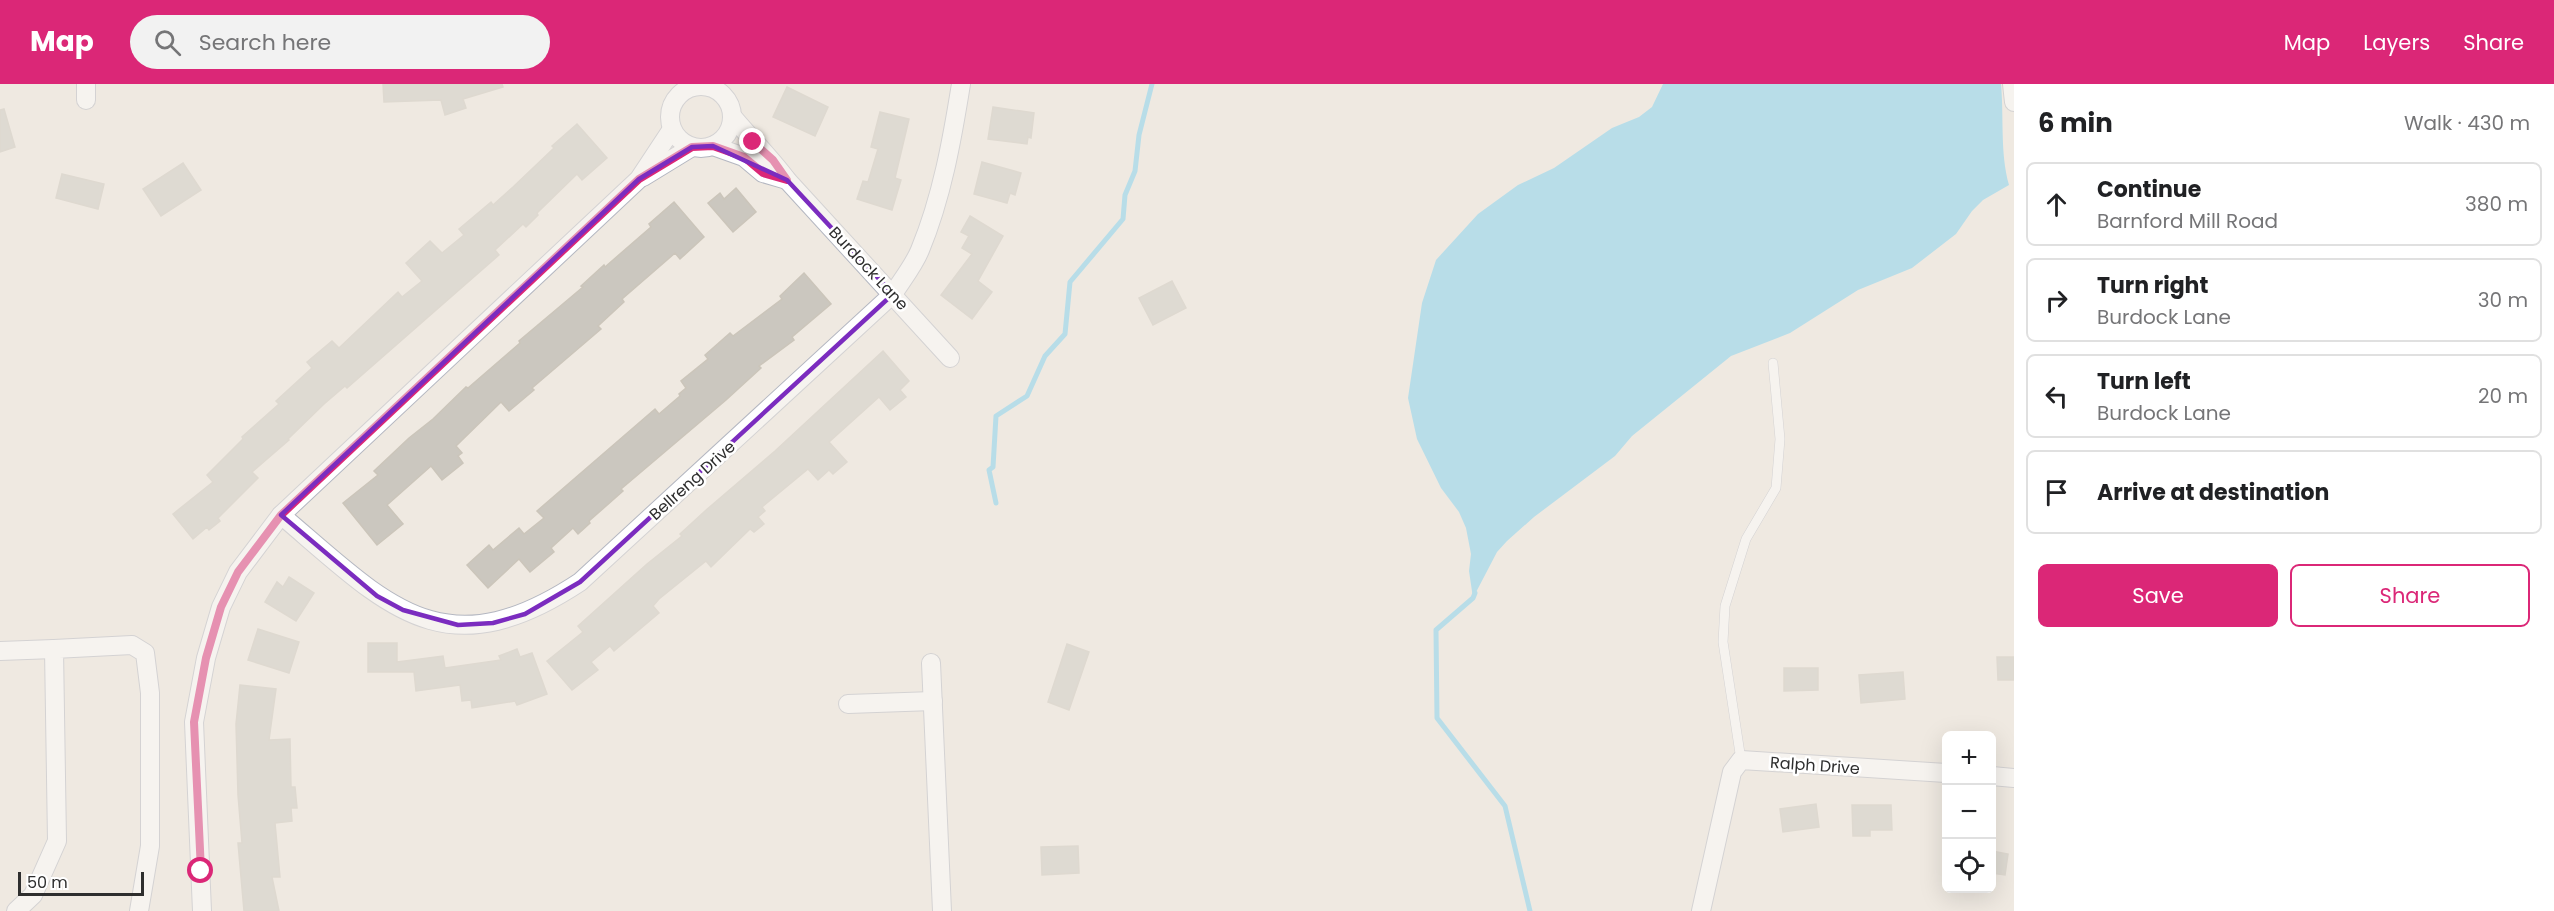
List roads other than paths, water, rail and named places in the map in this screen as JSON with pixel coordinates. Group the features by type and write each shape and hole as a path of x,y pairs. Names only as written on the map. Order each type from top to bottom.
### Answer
{"street":[{"name":"Bellreng Drive","path":"281,515 377,596 431,621 458,625 493,623 525,614 553,600 580,582 893,294 919,253 931,219 950,151 961,84"},
{"path":"2012,84 2014,102"},
{"path":"701,85 728,91 732,116 730,128 723,139 713,146 692,147 684,144 672,129 670,117 672,105 678,95 689,88 701,85"},
{"name":"Burdock Lane","path":"732,116 753,142 773,160 787,180 950,358"},
{"path":"639,179 672,129"},
{"name":"Burdock Lane","path":"713,146 744,157 763,173 787,180"},
{"path":"202,911 194,722 206,658 221,607 238,572 281,515 639,179 692,147"},
{"path":"0,651 132,645 145,653 150,693 150,846 139,911"},
{"path":"23,909 33,895 57,841 54,649"},
{"path":"931,663 942,911"},
{"path":"848,704 933,701"},
{"path":"1701,911 1732,772 1742,760"},
{"name":"Ralph Drive","path":"1742,760 1942,774"},
{"path":"1996,776 2014,778"}],"lane":[{"path":"1742,760 1723,642 1725,606 1746,538 1776,488 1780,439 1773,363"}],"water":[{"path":"1663,84 2001,84 2003,148 2009,185 1983,200 1956,234 1912,268 1858,290 1790,333 1731,356 1632,436 1615,456 1534,517 1507,541 1497,552 1473,598 1469,571 1471,554 1466,528 1459,512 1441,488 1417,439 1408,398 1422,303 1436,260 1478,214 1518,185 1554,168 1612,128 1639,117 1652,107"}],"waterway":[{"path":"996,503 989,470 993,467 996,416 1027,396 1045,356 1065,334 1070,282 1123,219 1125,195 1135,171 1139,135 1152,84"},
{"path":"1475,593 1473,598 1436,630 1437,718 1505,806 1530,911"}]}
